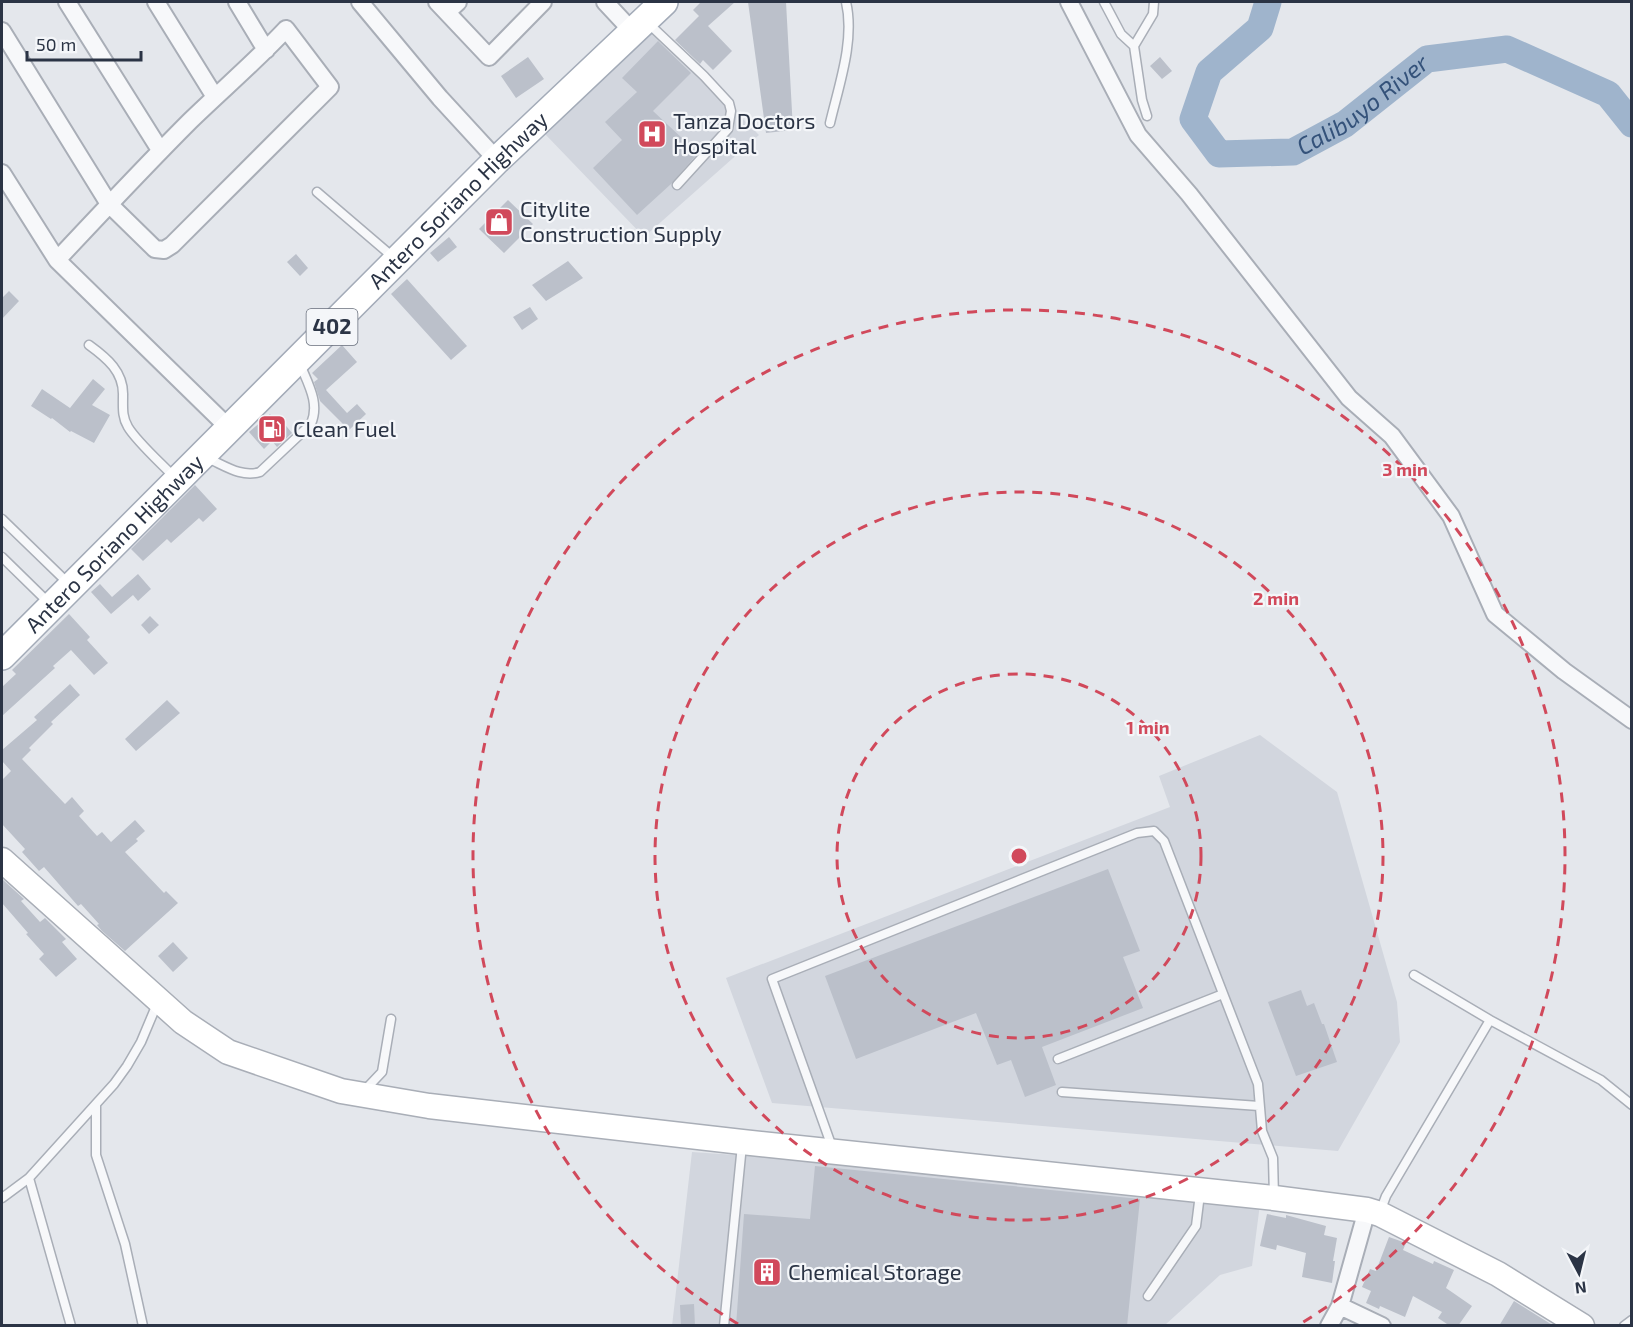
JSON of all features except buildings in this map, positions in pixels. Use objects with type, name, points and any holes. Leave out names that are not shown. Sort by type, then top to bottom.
[{"type":"main road","name":"Antero Soriano Highway","points":[[2,656],[497,160],[664,2]]},
{"type":"street","points":[[67,2],[160,150]]},
{"type":"street","points":[[156,2],[215,97]]},
{"type":"street","points":[[237,2],[266,50]]},
{"type":"street","points":[[360,2],[440,98],[497,160]]},
{"type":"street","points":[[447,5],[489,57],[543,2]]},
{"type":"street","points":[[605,2],[639,26]]},
{"type":"street","points":[[1069,2],[1138,135],[1189,194],[1348,398],[1392,436],[1450,516],[1495,614],[1564,671],[1632,720]]},
{"type":"street","points":[[2,31],[109,204],[155,249],[164,250],[172,245],[330,87],[286,29],[160,150],[109,204],[57,260]]},
{"type":"street","points":[[2,173],[57,260],[230,429]]},
{"type":"street","points":[[2,860],[183,1022],[228,1053],[341,1091],[429,1106],[742,1142],[1274,1198],[1373,1212],[1498,1274],[1582,1326]]},
{"type":"street","points":[[1329,1326],[1340,1306],[1373,1212]]},
{"type":"street","points":[[1340,1306],[1382,1326]]},
{"type":"lane","points":[[830,123],[845,56],[849,14],[846,2]]},
{"type":"lane","points":[[1104,2],[1121,34],[1134,46],[1142,100],[1147,116]]},
{"type":"lane","points":[[1134,46],[1153,14],[1154,2]]},
{"type":"lane","points":[[639,26],[704,76],[729,103],[731,111],[728,129],[677,185]]},
{"type":"lane","points":[[317,192],[398,261]]},
{"type":"lane","points":[[89,345],[110,361],[120,378],[123,413],[129,428],[178,481]]},
{"type":"lane","points":[[203,456],[250,475],[267,467],[311,424],[315,401],[298,360]]},
{"type":"lane","points":[[2,519],[71,586]]},
{"type":"lane","points":[[2,557],[52,606]]},
{"type":"lane","points":[[833,1151],[772,979],[1137,832],[1154,831],[1164,841],[1258,1084],[1262,1131],[1274,1158],[1274,1198]]},
{"type":"lane","points":[[1414,975],[1490,1020],[1601,1080],[1632,1105]]},
{"type":"lane","points":[[1058,1059],[1223,994]]},
{"type":"lane","points":[[2,1198],[29,1178],[96,1105],[127,1066],[141,1042],[159,1000]]},
{"type":"lane","points":[[360,1094],[382,1072],[391,1019]]},
{"type":"lane","points":[[1373,1212],[1386,1196],[1490,1020]]},
{"type":"lane","points":[[1062,1092],[1259,1106]]},
{"type":"lane","points":[[96,1105],[96,1155],[125,1244],[143,1326]]},
{"type":"lane","points":[[724,1326],[742,1142]]},
{"type":"lane","points":[[29,1178],[71,1326]]},
{"type":"lane","points":[[1148,1296],[1196,1226],[1200,1190]]},
{"type":"lane","points":[[1624,1326],[1632,1320]]},
{"type":"shaded area","name":"Tanza Doctors Hospital","points":[[654,31],[759,135],[644,237],[545,134]]},
{"type":"shaded area","points":[[1260,735],[1337,792],[1397,1002],[1400,1042],[1338,1151],[772,1103],[726,978],[1170,807],[1159,776]]},
{"type":"shaded area","points":[[692,1152],[808,1160],[1260,1204],[1252,1266],[1220,1275],[1165,1325],[672,1326]]},
{"type":"waterway","name":"Calibuyo River","points":[[1268,2],[1260,28],[1209,72],[1193,119],[1219,154],[1293,152],[1345,124],[1427,59],[1507,49],[1608,94],[1632,124]]},
{"type":"place","name":"Tanza Doctors Hospital","points":[[652,134]]},
{"type":"place","name":"Citylite Construction Supply","points":[[499,222]]},
{"type":"place","name":"Clean Fuel","points":[[272,429]]},
{"type":"place","name":"Chemical Storage","points":[[767,1272]]}]
